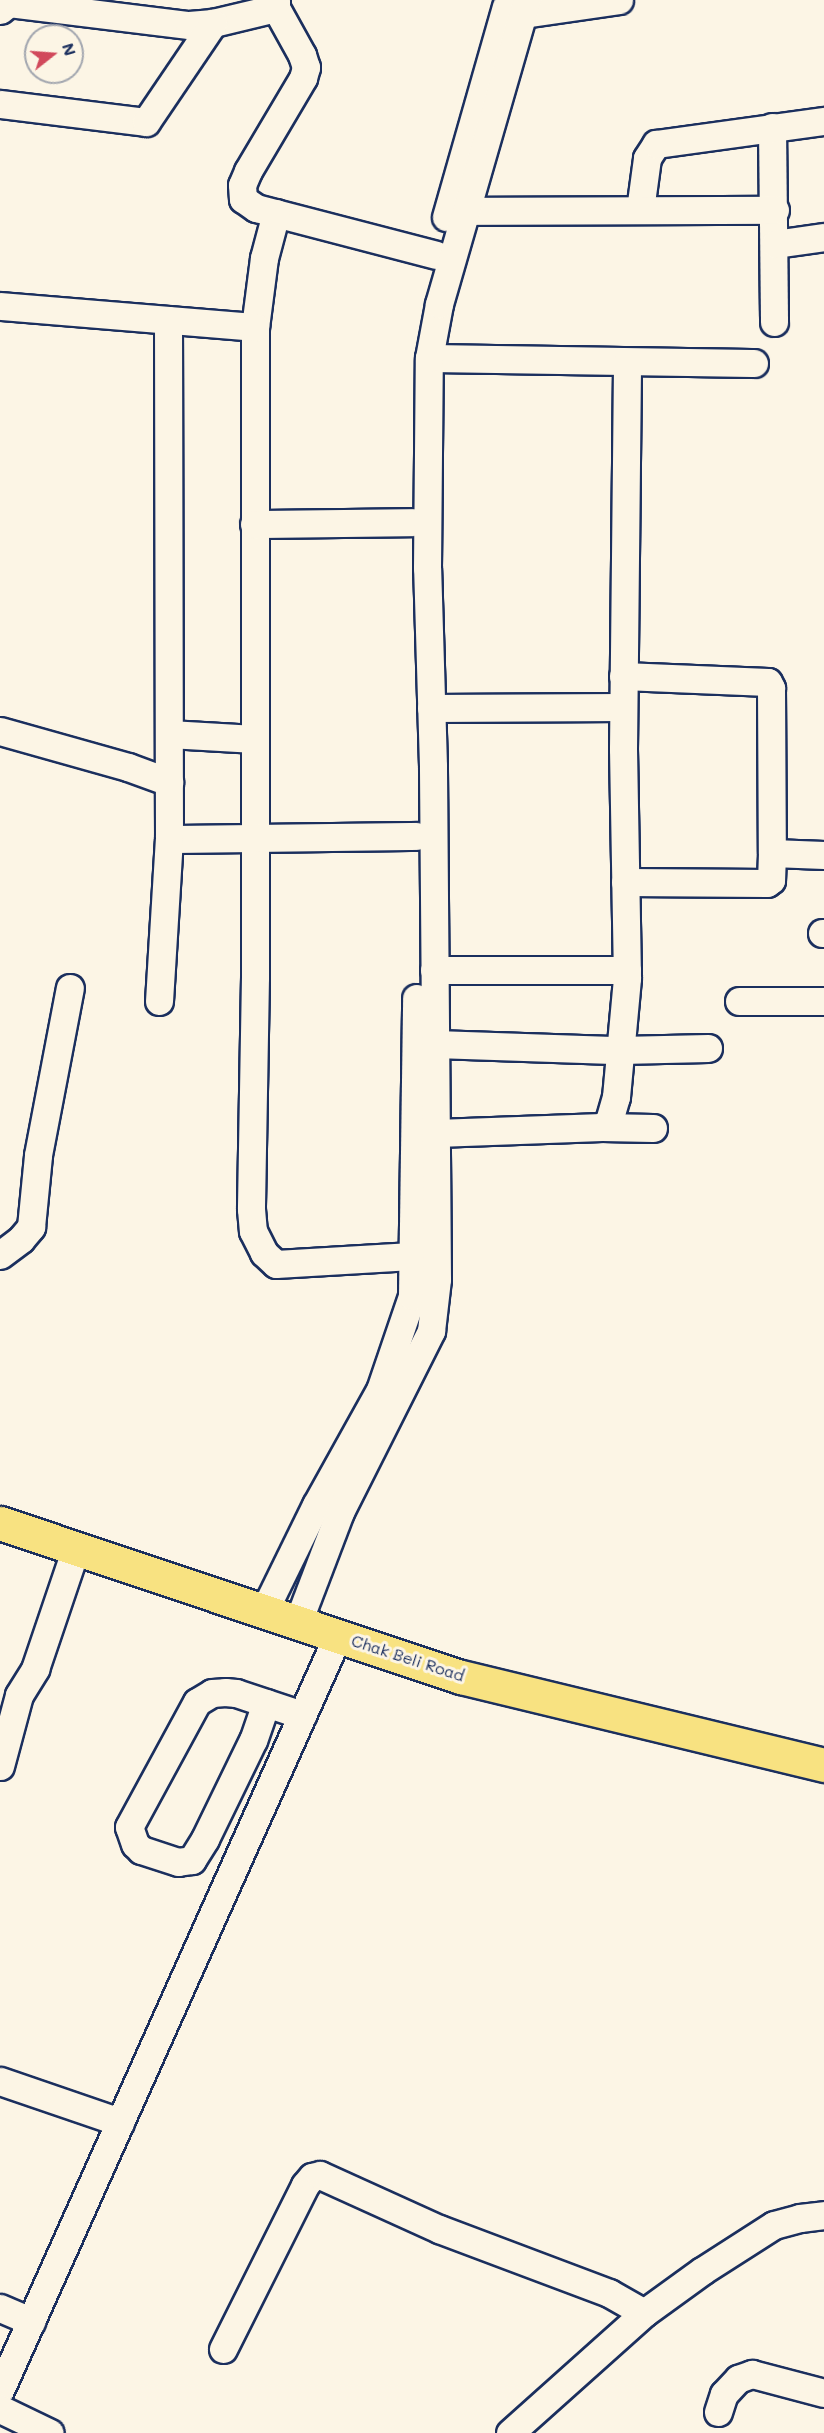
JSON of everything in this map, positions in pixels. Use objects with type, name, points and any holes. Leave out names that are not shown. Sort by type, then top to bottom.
[{"type":"main road","name":"Chak Beli Road","points":[[0,1522],[461,1677],[824,1765]]},
{"type":"street","points":[[264,1611],[316,1505],[388,1371],[412,1296],[416,836],[431,708],[427,568],[429,358],[457,211],[519,5],[619,0]]},
{"type":"street","points":[[0,10],[9,3],[189,25],[213,23],[276,4],[306,67],[303,78],[242,185],[243,199],[247,204],[276,213],[436,255]]},
{"type":"street","points":[[0,104],[146,122],[213,23]]},
{"type":"street","points":[[640,210],[647,158],[656,144],[824,121]]},
{"type":"street","points":[[772,127],[775,210],[774,322]]},
{"type":"street","points":[[457,211],[775,210]]},
{"type":"street","points":[[298,1622],[340,1512],[431,1331],[437,1280],[434,970],[412,522],[412,358],[436,255],[457,211]]},
{"type":"street","points":[[276,213],[264,258],[255,327],[255,839],[251,1209],[253,1232],[264,1253],[276,1264],[412,1256]]},
{"type":"street","points":[[774,244],[824,237]]},
{"type":"street","points":[[0,306],[255,327]]},
{"type":"street","points":[[159,1001],[169,839],[168,320]]},
{"type":"street","points":[[429,358],[753,363]]},
{"type":"street","points":[[602,1127],[609,1121],[616,1097],[627,970],[623,676],[627,362]]},
{"type":"street","points":[[254,524],[412,522]]},
{"type":"street","points":[[623,676],[768,682],[771,688],[771,880],[767,883],[625,882]]},
{"type":"street","points":[[431,708],[623,706]]},
{"type":"street","points":[[0,731],[128,767],[169,782]]},
{"type":"street","points":[[169,734],[255,739]]},
{"type":"street","points":[[169,839],[416,836]]},
{"type":"street","points":[[772,853],[824,855]]},
{"type":"street","points":[[434,970],[627,970]]},
{"type":"street","points":[[0,1255],[21,1239],[31,1227],[38,1155],[70,988]]},
{"type":"street","points":[[739,1001],[824,1001]]},
{"type":"street","points":[[435,1044],[621,1050],[708,1048]]},
{"type":"street","points":[[436,1133],[602,1127],[653,1128]]},
{"type":"street","points":[[0,1766],[19,1695],[35,1669],[76,1548]]},
{"type":"street","points":[[0,2390],[338,1635]]},
{"type":"street","points":[[266,1703],[253,1740],[205,1839],[192,1860],[178,1862],[141,1850],[135,1844],[129,1827],[197,1702],[212,1693],[225,1692],[266,1703],[302,1715]]},
{"type":"street","points":[[0,2081],[120,2122]]},
{"type":"street","points":[[223,2349],[305,2185],[312,2177],[320,2175],[439,2229],[609,2293],[644,2313]]},
{"type":"street","points":[[510,2433],[644,2313],[732,2250],[774,2225],[816,2216],[824,2194]]},
{"type":"street","points":[[0,2308],[31,2321]]},
{"type":"street","points":[[718,2412],[724,2394],[738,2379],[752,2374],[824,2393]]},
{"type":"street","points":[[0,2409],[50,2433]]}]
